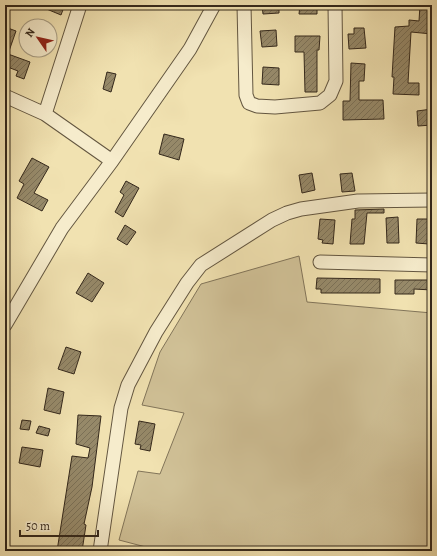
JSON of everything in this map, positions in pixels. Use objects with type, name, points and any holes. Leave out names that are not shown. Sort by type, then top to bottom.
[{"type":"street","points":[[45,114],[80,5]]},
{"type":"street","points":[[5,325],[62,228],[112,161],[190,49],[214,5]]},
{"type":"street","points":[[244,5],[246,95],[249,103],[257,106],[275,107],[320,103],[330,95],[336,81],[335,5]]},
{"type":"street","points":[[5,96],[45,114],[112,161]]},
{"type":"street","points":[[100,551],[121,408],[128,385],[156,332],[186,283],[201,266],[272,220],[286,213],[301,209],[358,201],[432,200]]},
{"type":"street","points":[[320,262],[432,265]]},
{"type":"shaded area","points":[[299,256],[307,302],[432,313],[432,551],[161,551],[119,540],[138,471],[160,474],[184,413],[142,405],[160,352],[201,284]]},
{"type":"building","points":[[37,5],[60,5],[64,7],[61,15]]},
{"type":"building","points":[[262,5],[279,5],[279,13],[263,14]]},
{"type":"building","points":[[300,5],[317,5],[317,14],[299,14]]},
{"type":"building","points":[[420,5],[432,5],[432,34],[411,32],[408,83],[419,83],[419,95],[393,94],[394,77],[392,77],[395,27],[409,26],[409,20],[419,21]]},
{"type":"building","points":[[5,27],[16,31],[8,54],[30,62],[24,79],[16,76],[18,71],[5,66]]},
{"type":"building","points":[[354,28],[364,28],[366,48],[349,49],[348,34],[354,34]]},
{"type":"building","points":[[276,30],[277,46],[262,47],[260,31]]},
{"type":"building","points":[[295,36],[320,36],[319,50],[317,50],[317,92],[305,92],[304,52],[295,52]]},
{"type":"building","points":[[351,63],[365,64],[364,81],[359,81],[359,100],[383,100],[384,119],[343,120],[343,101],[350,101]]},
{"type":"building","points":[[263,67],[279,68],[279,85],[262,84]]},
{"type":"building","points":[[107,72],[116,74],[111,92],[103,89]]},
{"type":"building","points":[[432,109],[432,125],[418,126],[417,111]]},
{"type":"building","points":[[164,134],[184,139],[179,160],[159,154]]},
{"type":"building","points":[[32,158],[49,167],[34,193],[48,200],[42,211],[17,198],[24,184],[19,181]]},
{"type":"building","points":[[312,173],[315,190],[302,193],[299,175]]},
{"type":"building","points":[[352,173],[355,191],[342,192],[340,174]]},
{"type":"building","points":[[126,181],[139,188],[123,217],[115,212],[124,195],[120,192]]},
{"type":"building","points":[[384,209],[384,213],[367,213],[364,244],[350,244],[352,219],[355,219],[355,210]]},
{"type":"building","points":[[398,217],[399,243],[387,243],[386,218]]},
{"type":"building","points":[[320,219],[335,220],[333,244],[322,243],[323,240],[318,239]]},
{"type":"building","points":[[417,219],[430,219],[429,244],[416,243]]},
{"type":"building","points":[[125,225],[136,232],[127,245],[117,239]]},
{"type":"building","points":[[88,273],[104,283],[92,302],[76,293]]},
{"type":"building","points":[[317,278],[380,279],[380,293],[321,293],[321,289],[316,289]]},
{"type":"building","points":[[395,280],[432,280],[432,290],[414,289],[414,294],[395,294]]},
{"type":"building","points":[[66,347],[81,352],[74,374],[58,369]]},
{"type":"building","points":[[48,388],[64,392],[60,414],[44,410]]},
{"type":"building","points":[[78,415],[101,416],[92,487],[84,524],[86,525],[82,551],[57,551],[72,456],[88,458],[90,448],[76,444]]},
{"type":"building","points":[[22,420],[31,421],[29,430],[20,429]]},
{"type":"building","points":[[139,421],[155,424],[150,451],[140,449],[141,445],[135,444]]},
{"type":"building","points":[[39,426],[50,429],[48,436],[36,433]]},
{"type":"building","points":[[22,447],[43,450],[40,467],[19,463]]}]
